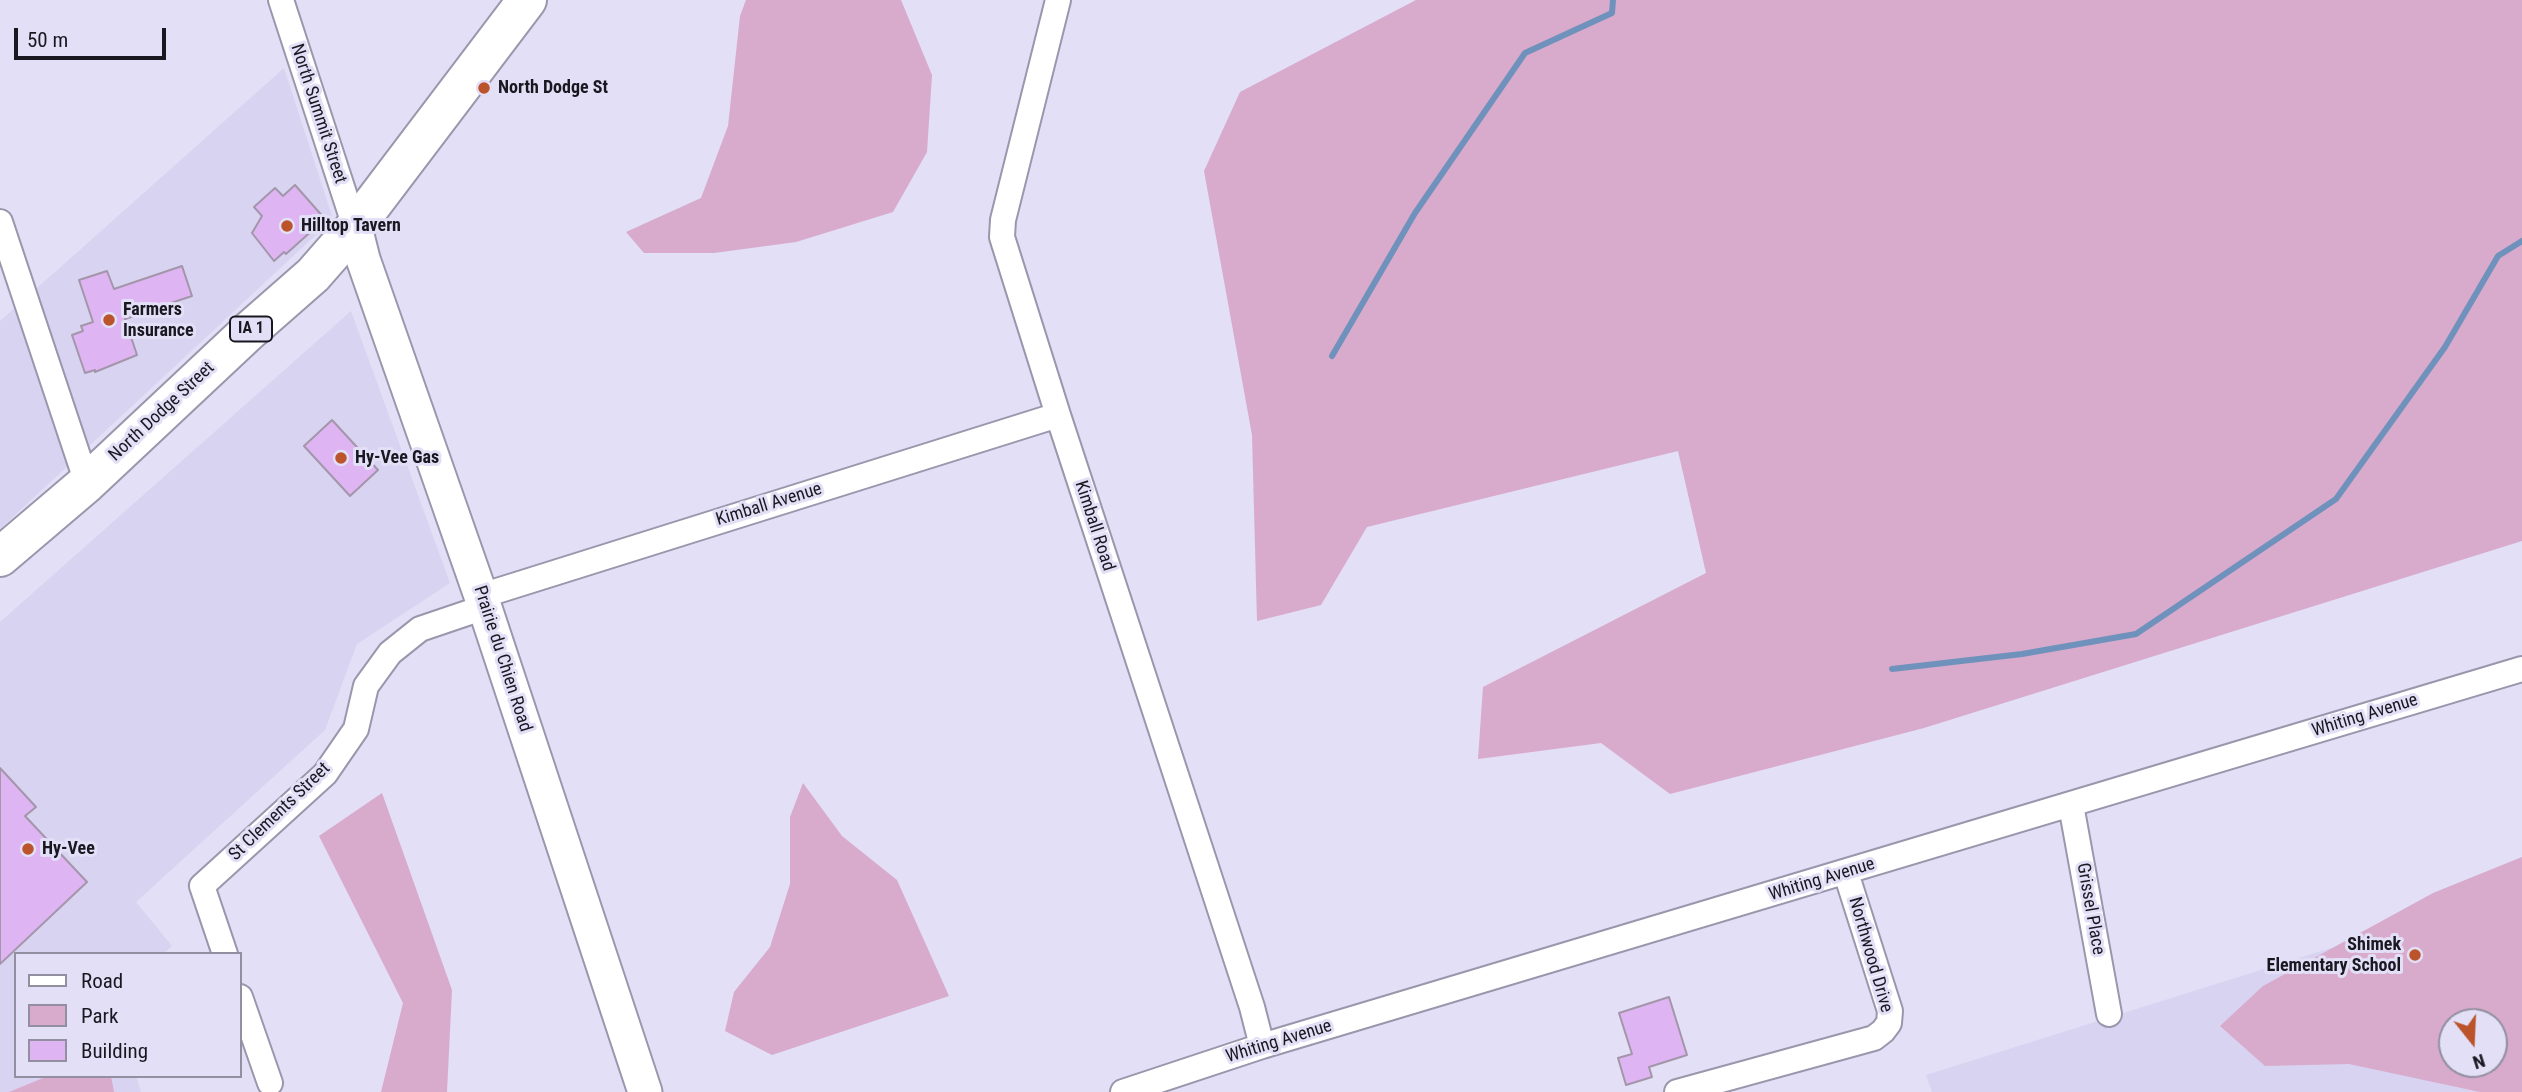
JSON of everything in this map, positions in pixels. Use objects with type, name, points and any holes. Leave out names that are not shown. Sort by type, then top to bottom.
[{"type":"main road","name":"North Dodge Street","points":[[0,556],[87,483],[313,275],[355,227],[527,0]]},
{"type":"street","name":"North Summit Street","points":[[281,0],[355,227]]},
{"type":"street","name":"Kimball Road","points":[[1058,0],[1001,228],[1058,415],[1252,1007],[1262,1046]]},
{"type":"street","points":[[0,222],[87,483]]},
{"type":"street","name":"Prairie du Chien Road","points":[[355,227],[363,259],[483,601],[645,1092]]},
{"type":"street","name":"Kimball Avenue","points":[[483,601],[1058,415]]},
{"type":"street","name":"St Clements Street","points":[[224,952],[201,886],[325,774],[356,729],[366,686],[390,653],[420,629],[483,601]]},
{"type":"street","name":"Whiting Avenue","points":[[1123,1092],[1262,1046],[2522,669]]},
{"type":"street","name":"Grissel Place","points":[[2071,805],[2109,1014]]},
{"type":"street","name":"Northwood Drive","points":[[1677,1092],[1874,1038],[1884,1031],[1889,1023],[1890,1011],[1846,873]]},
{"type":"street","points":[[242,1003],[270,1083]]},
{"type":"shaded area","points":[[284,68],[333,219],[0,529],[0,321]]},
{"type":"shaded area","points":[[351,311],[450,583],[357,644],[325,730],[136,902],[172,946],[165,952],[14,952],[14,1078],[137,1078],[141,1092],[0,1092],[0,622]]},
{"type":"shaded area","name":"Shimek Elementary School","points":[[2522,888],[2522,1092],[1932,1092],[1926,1075]]},
{"type":"green space","points":[[746,0],[901,0],[932,75],[927,152],[893,212],[796,242],[714,253],[644,253],[626,232],[701,198],[728,126],[740,16]]},
{"type":"green space","points":[[1416,0],[2522,0],[2522,541],[1924,728],[1670,794],[1601,743],[1478,759],[1483,687],[1706,573],[1678,451],[1367,527],[1321,605],[1257,621],[1252,435],[1204,171],[1240,92]]},
{"type":"green space","points":[[803,783],[842,836],[897,880],[949,996],[772,1055],[725,1031],[734,992],[770,947],[790,884],[790,817]]},
{"type":"green space","points":[[382,793],[452,990],[447,1092],[381,1092],[403,1003],[319,836]]},
{"type":"green space","points":[[2522,857],[2522,1092],[2480,1092],[2349,1064],[2265,1066],[2220,1026],[2263,986],[2433,893]]},
{"type":"green space","points":[[43,1078],[111,1078],[114,1092],[9,1092]]},
{"type":"building","name":"Hilltop Tavern","points":[[295,185],[325,219],[286,254],[284,252],[274,261],[252,233],[262,216],[254,207],[275,188],[283,196]]},
{"type":"building","name":"Farmers Insurance","points":[[182,266],[192,296],[171,303],[172,307],[156,312],[155,309],[125,319],[137,355],[95,372],[85,373],[72,335],[83,331],[81,326],[93,322],[79,280],[107,271],[114,289]]},
{"type":"building","name":"Hy-Vee Gas","points":[[332,420],[378,470],[350,496],[304,446]]},
{"type":"building","name":"Hy-Vee","points":[[0,768],[36,807],[25,816],[87,882],[0,964]]},
{"type":"building","points":[[1669,997],[1687,1055],[1649,1067],[1652,1077],[1626,1085],[1618,1058],[1632,1054],[1619,1013]]},
{"type":"waterway","points":[[1332,356],[1415,213],[1525,53],[1612,13],[1613,0]]},
{"type":"waterway","points":[[1892,669],[2022,654],[2136,634],[2336,499],[2445,347],[2498,256],[2522,241]]},
{"type":"place","name":"North Dodge St","points":[[484,88]]},
{"type":"place","name":"Hilltop Tavern","points":[[287,226]]},
{"type":"place","name":"Farmers Insurance","points":[[109,320]]},
{"type":"place","name":"Hy-Vee Gas","points":[[341,458]]},
{"type":"place","name":"Hy-Vee","points":[[28,849]]},
{"type":"place","name":"Shimek Elementary School","points":[[2415,955]]}]
